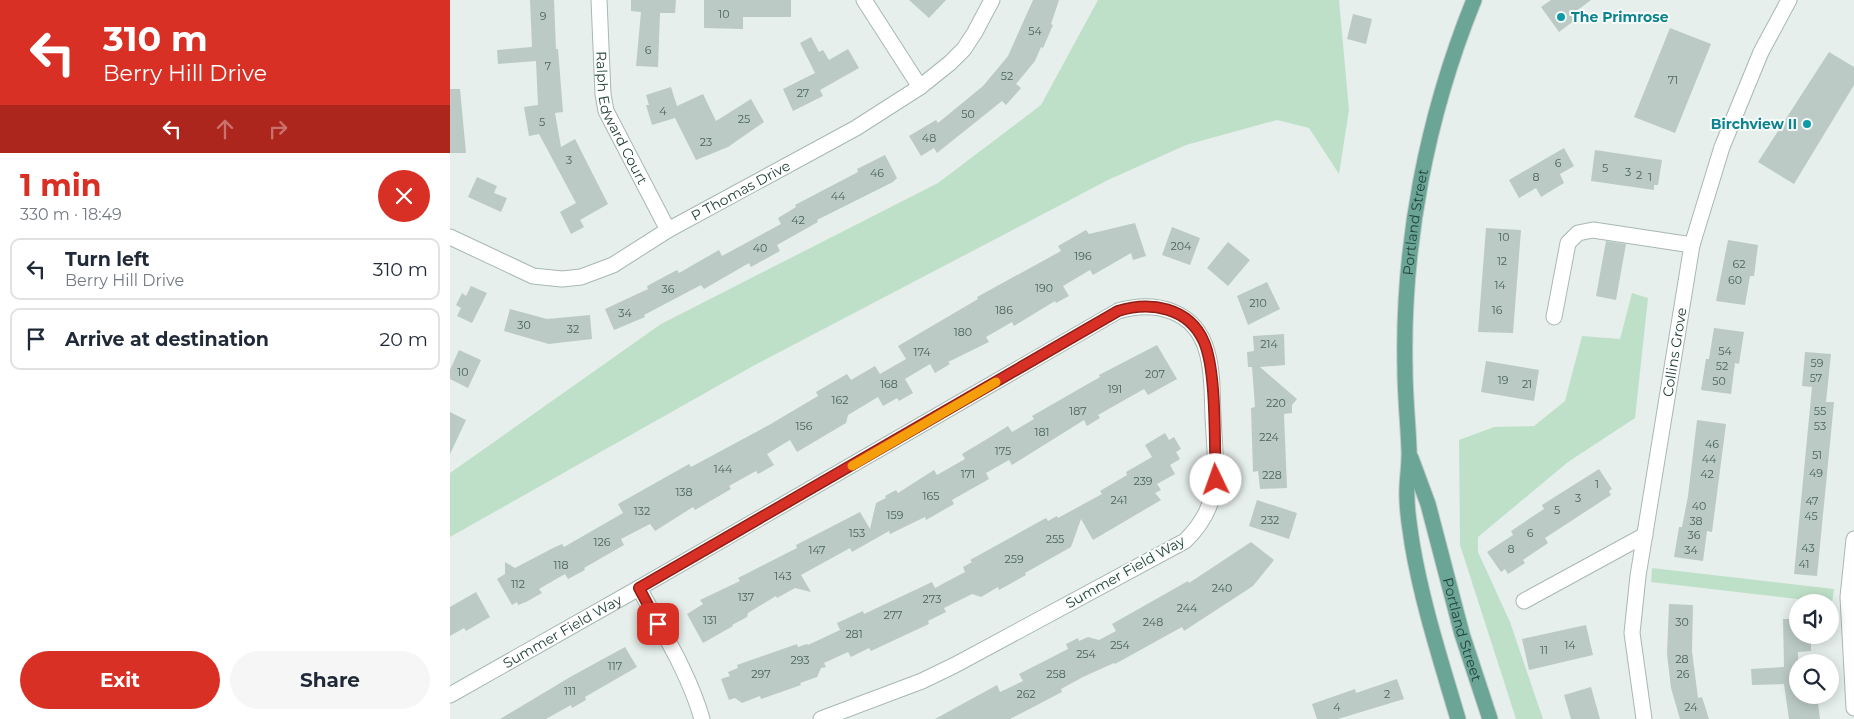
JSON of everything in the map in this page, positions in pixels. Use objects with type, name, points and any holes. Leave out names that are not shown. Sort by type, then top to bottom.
[{"type":"main road","name":"Portland Street","points":[[1458,719],[1430,622],[1412,544],[1407,498],[1409,452],[1405,369],[1408,271],[1415,212],[1434,120],[1450,63],[1474,0]]},
{"type":"main road","name":"Portland Street","points":[[1409,452],[1428,504],[1462,634],[1490,719]]},
{"type":"street","name":"Ralph Edward Court","points":[[599,0],[602,94],[606,111],[668,230]]},
{"type":"street","points":[[864,0],[920,87]]},
{"type":"street","name":"P Thomas Drive","points":[[450,237],[533,276],[562,279],[581,277],[613,265],[668,230],[856,128],[920,87],[964,49],[992,0]]},
{"type":"street","name":"Collins Grove","points":[[1644,719],[1632,633],[1645,535],[1692,245],[1722,147],[1761,52],[1789,0]]},
{"type":"street","points":[[1554,317],[1568,243],[1578,233],[1593,230],[1692,245]]},
{"type":"street","name":"Summer Field Way","points":[[450,694],[639,588],[1118,311],[1148,305],[1161,307],[1186,319],[1203,340],[1208,352],[1211,380],[1216,480],[1208,512],[1200,526],[1185,541],[955,665],[922,681],[821,719]]},
{"type":"street","points":[[1524,601],[1645,535]]},
{"type":"street","points":[[1854,539],[1848,597],[1854,708]]},
{"type":"street","points":[[639,588],[677,659],[698,703],[702,719]]},
{"type":"green space","points":[[1098,0],[1339,0],[1349,110],[1339,174],[1309,128],[1277,120],[1186,145],[1108,180],[753,366],[450,537],[450,473],[661,324],[938,183],[1041,105]]},
{"type":"green space","points":[[1632,293],[1648,298],[1635,418],[1568,462],[1478,537],[1478,552],[1510,622],[1543,719],[1516,719],[1460,545],[1459,440],[1494,427],[1534,426],[1565,401],[1582,336],[1620,339]]},
{"type":"green space","points":[[1652,568],[1834,589],[1833,594],[1789,594],[1789,598],[1651,582]]},
{"type":"building","points":[[530,0],[554,0],[556,49],[558,49],[563,112],[555,113],[561,147],[575,139],[608,204],[580,220],[584,227],[571,234],[560,212],[576,203],[539,134],[529,136],[524,107],[538,105],[536,61],[498,64],[497,50],[532,47]]},
{"type":"building","points":[[631,0],[676,0],[675,13],[660,13],[658,67],[636,66],[641,12],[631,11]]},
{"type":"building","points":[[704,0],[791,0],[791,17],[743,17],[743,29],[704,28]]},
{"type":"building","points":[[909,0],[946,0],[929,18]]},
{"type":"building","points":[[1033,0],[1059,0],[1051,24],[1053,25],[1043,48],[1041,47],[1035,61],[1016,84],[1021,88],[1006,105],[1002,101],[937,153],[934,148],[921,156],[909,136],[936,120],[938,123],[983,86],[1008,56]]},
{"type":"building","name":"The Primrose","points":[[1551,0],[1591,0],[1571,15],[1575,20],[1559,32],[1541,7]]},
{"type":"building","points":[[1353,14],[1372,19],[1366,44],[1347,39]]},
{"type":"building","points":[[1670,28],[1711,44],[1675,133],[1634,117]]},
{"type":"building","points":[[811,37],[819,52],[823,50],[829,60],[848,49],[859,68],[820,90],[823,96],[793,111],[783,89],[815,73],[800,43]]},
{"type":"building","name":"Birchview II","points":[[1829,52],[1854,67],[1854,85],[1794,184],[1758,162]]},
{"type":"building","points":[[671,87],[677,106],[703,94],[716,121],[751,99],[764,122],[728,147],[696,160],[675,118],[652,125],[646,105],[649,105],[646,95]]},
{"type":"building","points":[[450,89],[460,89],[466,153],[450,153]]},
{"type":"building","points":[[1564,148],[1574,166],[1560,174],[1564,183],[1541,197],[1536,188],[1519,198],[1509,180]]},
{"type":"building","points":[[1595,150],[1662,160],[1658,185],[1654,185],[1654,190],[1591,181]]},
{"type":"building","points":[[885,155],[897,178],[893,182],[817,220],[818,222],[777,245],[780,251],[751,267],[749,263],[704,289],[701,285],[644,315],[645,317],[614,330],[605,309],[648,289],[647,286],[677,270],[679,273],[719,250],[722,256],[781,224],[778,218],[796,207],[795,205],[858,172],[857,169]]},
{"type":"building","points":[[477,177],[497,186],[494,193],[507,198],[501,212],[468,197]]},
{"type":"building","points":[[1135,223],[1146,256],[1133,260],[1131,253],[1093,275],[1090,270],[1063,286],[1069,296],[1056,303],[1055,301],[1014,326],[1012,322],[986,337],[989,342],[948,362],[950,364],[935,373],[930,364],[905,379],[913,393],[899,401],[897,398],[883,406],[878,397],[848,415],[846,423],[797,452],[790,440],[767,454],[774,465],[758,474],[756,471],[729,486],[731,489],[695,510],[693,507],[655,531],[650,524],[621,539],[624,545],[584,568],[585,570],[568,579],[565,574],[539,589],[542,593],[526,602],[518,605],[517,602],[512,605],[497,579],[505,574],[505,562],[515,568],[562,544],[564,547],[623,513],[618,504],[689,464],[691,467],[769,425],[818,396],[816,392],[847,374],[851,380],[875,366],[880,374],[906,359],[898,346],[978,299],[977,297],[1061,251],[1058,246],[1086,230],[1089,234]]},
{"type":"building","points":[[1172,227],[1200,238],[1190,265],[1162,255]]},
{"type":"building","points":[[1486,228],[1521,230],[1513,333],[1478,332]]},
{"type":"building","points":[[1728,240],[1758,245],[1754,276],[1750,276],[1745,305],[1716,301]]},
{"type":"building","points":[[1606,241],[1626,244],[1616,300],[1596,296]]},
{"type":"building","points":[[1228,242],[1250,260],[1228,286],[1207,268]]},
{"type":"building","points":[[1267,282],[1280,309],[1248,325],[1237,296]]},
{"type":"building","points":[[471,286],[487,293],[472,323],[457,316],[461,308],[456,305],[462,293],[466,296]]},
{"type":"building","points":[[510,309],[547,319],[590,315],[592,339],[549,344],[504,331]]},
{"type":"building","points":[[1714,328],[1744,332],[1739,364],[1735,363],[1731,394],[1701,390]]},
{"type":"building","points":[[1284,334],[1285,365],[1260,367],[1297,399],[1292,405],[1292,413],[1284,414],[1287,488],[1260,489],[1258,471],[1253,472],[1251,408],[1255,407],[1252,367],[1248,367],[1247,352],[1254,351],[1253,336]]},
{"type":"building","points":[[1157,345],[1177,379],[1148,395],[1144,389],[1098,415],[1100,418],[1087,426],[1084,420],[1012,465],[1009,460],[986,473],[989,479],[952,500],[954,504],[926,520],[925,517],[890,534],[889,531],[852,552],[850,548],[801,575],[811,592],[795,588],[777,598],[776,596],[748,613],[747,617],[703,643],[687,614],[703,604],[700,600],[740,581],[738,578],[797,548],[796,545],[860,512],[870,529],[876,503],[886,498],[885,496],[896,490],[898,493],[934,470],[937,475],[965,459],[962,454],[1008,426],[1012,432],[1034,419],[1032,416],[1100,377],[1099,375]]},
{"type":"building","points":[[459,350],[481,360],[468,388],[450,379],[450,370]]},
{"type":"building","points":[[1805,352],[1831,354],[1826,402],[1834,402],[1817,576],[1794,574],[1812,387],[1802,386]]},
{"type":"building","points":[[1486,361],[1539,370],[1534,401],[1481,392]]},
{"type":"building","points":[[450,412],[466,420],[450,454]]},
{"type":"building","points":[[1697,420],[1726,424],[1712,532],[1707,531],[1703,561],[1674,557],[1679,527],[1682,527],[1688,496]]},
{"type":"building","points":[[1165,433],[1169,440],[1174,437],[1181,449],[1176,452],[1180,459],[1170,465],[1175,474],[1157,484],[1161,490],[1155,493],[1161,500],[1093,540],[1081,519],[1071,547],[1025,573],[1026,575],[999,590],[998,587],[981,597],[972,594],[944,608],[946,612],[928,621],[929,624],[871,651],[869,648],[851,657],[848,652],[824,663],[826,667],[821,668],[817,677],[800,683],[801,685],[761,699],[760,696],[742,703],[735,698],[729,700],[721,679],[730,676],[728,672],[738,668],[737,665],[797,644],[798,647],[808,645],[840,630],[837,623],[863,611],[864,614],[932,582],[935,588],[965,572],[963,567],[972,562],[970,560],[1046,518],[1048,521],[1057,516],[1058,518],[1102,494],[1100,491],[1127,475],[1126,472],[1152,457],[1145,445]]},
{"type":"building","points":[[1599,469],[1612,489],[1609,491],[1611,495],[1545,538],[1548,543],[1523,560],[1525,563],[1508,574],[1505,569],[1501,572],[1487,552],[1513,535],[1511,531],[1544,509],[1542,505]]},
{"type":"building","points":[[1257,500],[1297,513],[1289,539],[1249,526]]},
{"type":"building","points":[[1251,542],[1274,560],[1253,586],[1184,631],[1182,627],[1115,664],[1083,677],[1061,689],[1062,692],[1010,719],[935,719],[997,685],[1000,692],[1023,681],[1019,674],[1068,649],[1066,644],[1078,638],[1079,641],[1088,637],[1099,640],[1116,631],[1112,624],[1188,581],[1189,583]]},
{"type":"building","points":[[476,592],[490,617],[466,631],[464,628],[450,636],[450,607]]},
{"type":"building","points":[[1669,604],[1693,605],[1692,651],[1698,698],[1702,697],[1709,719],[1680,719],[1671,688],[1667,654]]},
{"type":"building","points":[[1783,619],[1789,619],[1789,644],[1811,644],[1811,651],[1789,654],[1789,704],[1818,704],[1820,719],[1789,719],[1784,684],[1752,685],[1751,669],[1784,667]]},
{"type":"building","points":[[1586,625],[1593,655],[1529,670],[1522,639]]},
{"type":"building","points":[[625,647],[637,667],[585,697],[586,700],[572,708],[571,705],[546,719],[500,719],[572,676]]},
{"type":"building","points":[[1397,679],[1404,699],[1338,719],[1317,719],[1312,704],[1355,689],[1356,693]]},
{"type":"building","points":[[1591,687],[1600,719],[1571,719],[1564,695]]},
{"type":"slow traffic","points":[[852,466],[996,382]]},
{"type":"place","name":"The Primrose","points":[[1561,17]]},
{"type":"place","name":"Birchview II","points":[[1807,124]]},
{"type":"route","points":[[658,624],[639,588],[1118,311],[1134,306],[1148,305],[1174,312],[1186,319],[1203,340],[1208,352],[1211,380],[1216,480]]}]
